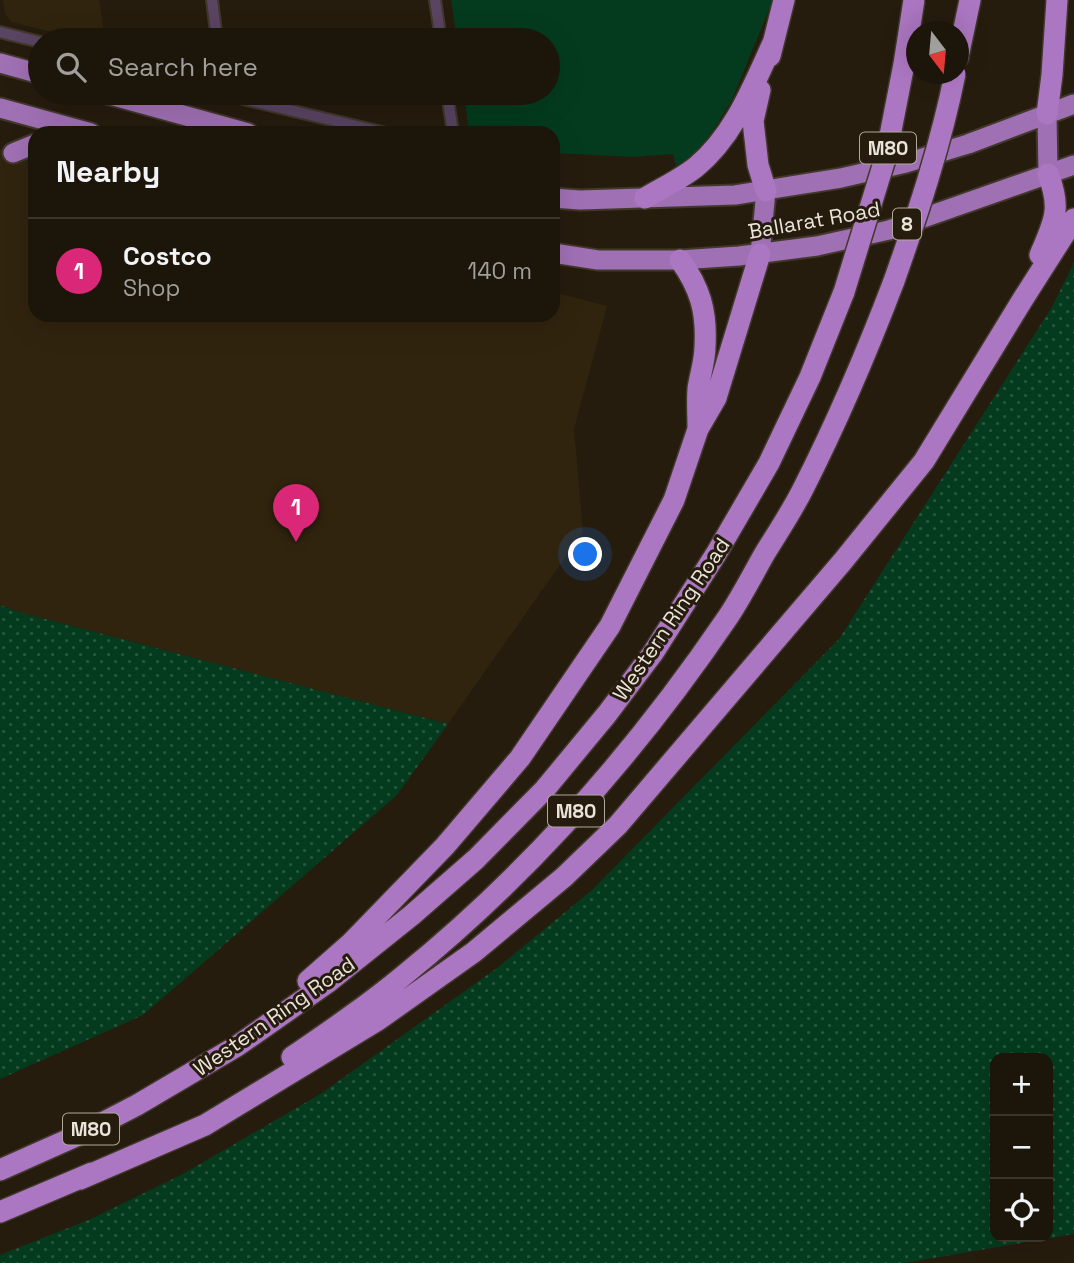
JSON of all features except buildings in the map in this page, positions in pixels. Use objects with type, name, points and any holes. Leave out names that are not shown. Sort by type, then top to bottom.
[{"type":"highway","points":[[180,1082],[261,1023],[350,944],[445,846],[520,758],[610,626],[674,500],[698,429],[716,398],[760,254],[766,191],[758,165],[753,121],[784,0]]},
{"type":"highway","name":"Western Ring Road","points":[[0,1170],[83,1133],[180,1082],[327,983],[412,915],[476,859],[545,789],[607,714],[653,653],[716,554],[769,463],[810,377],[844,292],[886,156],[914,0]]},
{"type":"highway","points":[[966,21],[970,0]]},
{"type":"highway","points":[[1023,299],[1056,211],[1055,192],[1048,174],[1047,114],[1057,0]]},
{"type":"highway","points":[[645,198],[685,175],[714,150],[748,98],[773,43]]},
{"type":"highway","points":[[0,63],[28,71]]},
{"type":"highway","name":"Western Ring Road","points":[[0,1212],[80,1179],[173,1131],[247,1087],[401,978],[522,868],[583,804],[654,720],[729,615],[807,480],[836,422],[871,342],[924,195],[953,84]]},
{"type":"highway","name":"Ballarat Road","points":[[560,199],[735,194],[841,178],[906,163],[968,144],[1074,104]]},
{"type":"highway","points":[[146,105],[223,126]]},
{"type":"highway","points":[[0,108],[66,126]]},
{"type":"highway","points":[[13,153],[28,147]]},
{"type":"highway","name":"Ballarat Road","points":[[560,254],[598,260],[680,260],[760,254],[817,246],[889,230],[1074,165]]},
{"type":"highway","points":[[80,1179],[205,1125],[378,1020],[474,952],[564,877],[618,825],[924,461],[1074,219]]},
{"type":"highway","points":[[680,260],[697,286],[704,312],[705,348],[698,392],[698,429]]},
{"type":"street","points":[[212,0],[216,28]]},
{"type":"street","points":[[435,0],[439,28]]},
{"type":"street","points":[[0,32],[28,39]]},
{"type":"street","points":[[268,105],[357,126]]},
{"type":"street","points":[[449,105],[452,126]]},
{"type":"shaded area","points":[[3,0],[99,0],[103,28],[36,28],[12,22],[5,14]]},
{"type":"shaded area","points":[[0,149],[28,156],[28,322],[560,322],[560,294],[607,306],[574,429],[583,532],[448,724],[0,605]]},
{"type":"green space","points":[[451,0],[773,0],[732,100],[702,149],[676,166],[673,154],[633,157],[560,153],[560,126],[468,126],[466,105],[560,105],[560,28],[455,28]]},
{"type":"green space","points":[[1074,263],[1074,1234],[1053,1238],[1053,1053],[990,1053],[990,1242],[1027,1242],[905,1263],[0,1263],[0,1255],[91,1219],[183,1174],[322,1093],[497,968],[592,890],[839,639],[1052,307]]},
{"type":"green space","points":[[0,605],[448,724],[397,795],[143,1015],[0,1079]]},
{"type":"place","name":"Costco","points":[[296,542]]}]
